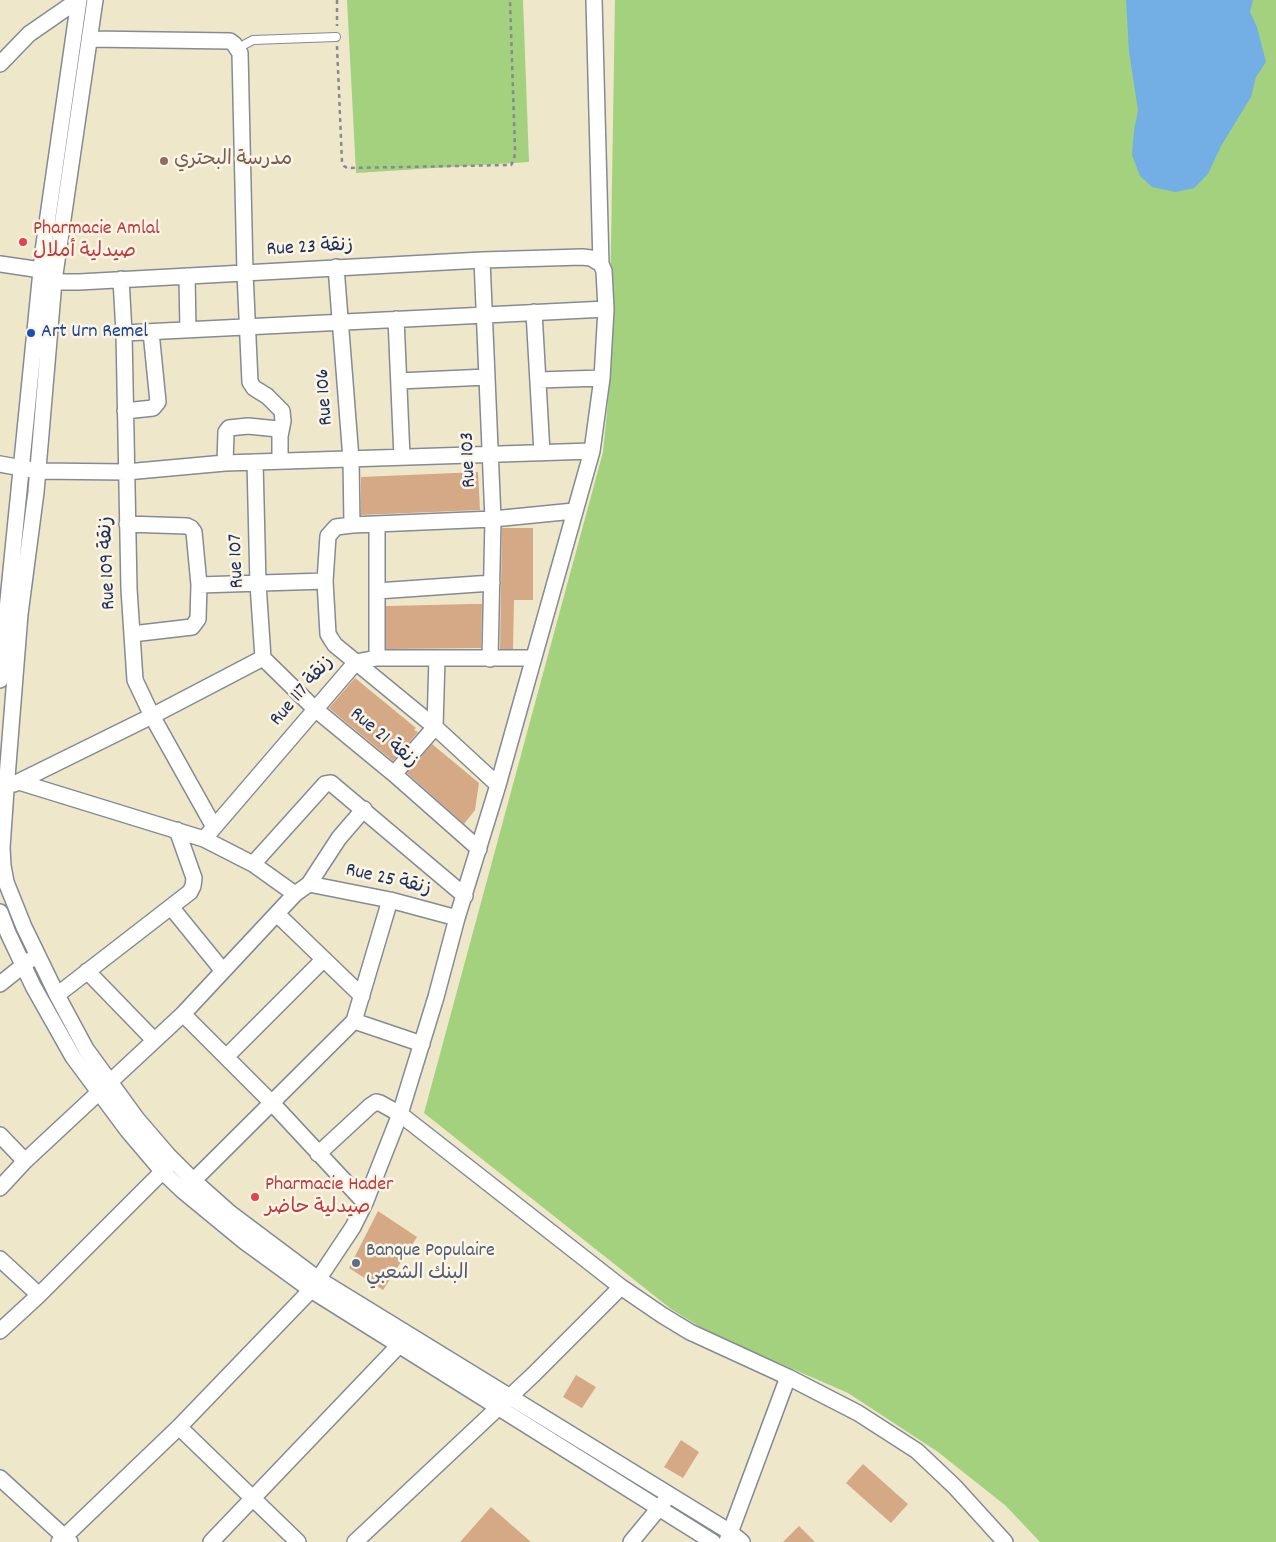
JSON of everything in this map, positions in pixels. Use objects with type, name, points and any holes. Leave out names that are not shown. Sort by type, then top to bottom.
[{"type":"street","points":[[3,54],[78,0]]},
{"type":"street","points":[[0,680],[21,468],[78,0]]},
{"type":"street","points":[[95,0],[90,39],[45,277],[38,471],[20,614],[2,848],[6,882],[13,900],[57,995],[86,1049],[137,1119],[174,1160],[188,1185],[245,1242],[315,1284],[409,1334],[669,1495],[728,1537],[742,1542]]},
{"type":"street","points":[[0,1478],[64,1541],[180,1428],[315,1284],[353,1227],[400,1114],[498,785],[592,451],[602,378],[606,309],[604,271],[601,264],[594,0]]},
{"type":"street","points":[[90,39],[230,41],[238,48],[240,53],[245,272],[250,382],[254,388],[282,411],[280,461]]},
{"type":"street","name":"Rue 23 زنقة","points":[[0,264],[45,277],[79,282],[121,278],[482,260],[582,257],[591,258],[601,264]]},
{"type":"street","name":"Rue 103","points":[[482,260],[492,519],[490,658]]},
{"type":"street","name":"Rue 106","points":[[336,267],[351,459],[352,525]]},
{"type":"street","points":[[186,276],[188,330]]},
{"type":"street","name":"Rue 109 زنقة","points":[[121,278],[124,333],[127,524],[135,680],[209,833]]},
{"type":"street","points":[[124,333],[606,309]]},
{"type":"street","points":[[534,312],[542,453]]},
{"type":"street","points":[[396,319],[402,457]]},
{"type":"street","points":[[125,411],[153,408],[156,407],[158,402],[151,332]]},
{"type":"street","points":[[399,381],[487,378]]},
{"type":"street","points":[[538,380],[602,378]]},
{"type":"street","points":[[225,463],[226,432],[228,428],[248,426],[272,428],[278,429],[280,436]]},
{"type":"street","points":[[0,464],[38,471],[126,472],[225,463],[592,451]]},
{"type":"street","name":"Rue 107","points":[[255,462],[258,584],[263,658]]},
{"type":"street","points":[[498,785],[435,727],[335,645],[328,634],[325,582],[328,536],[336,527],[352,525],[492,519],[574,512]]},
{"type":"street","points":[[127,524],[187,526],[191,528],[194,532],[199,585],[198,619],[192,628],[132,634]]},
{"type":"street","points":[[377,524],[378,658]]},
{"type":"street","points":[[199,585],[325,582]]},
{"type":"street","points":[[377,591],[492,583]]},
{"type":"street","points":[[8,788],[263,658]]},
{"type":"street","name":"Rue 21 زنقة","points":[[263,658],[315,709],[394,774],[479,849]]},
{"type":"street","name":"Rue 117 زنقة","points":[[209,833],[356,662],[378,658],[533,658]]},
{"type":"street","points":[[394,774],[435,727],[437,658]]},
{"type":"street","points":[[253,864],[328,783],[334,784],[465,896]]},
{"type":"street","points":[[8,788],[177,830],[209,833],[295,894]]},
{"type":"street","points":[[0,1188],[25,1161],[183,1014],[295,894],[309,884],[338,838],[364,809]]},
{"type":"street","points":[[57,995],[190,892],[194,882],[177,830]]},
{"type":"street","name":"Rue 25 زنقة","points":[[309,884],[390,900],[457,918]]},
{"type":"street","points":[[188,1185],[354,1021],[390,900]]},
{"type":"street","points":[[171,907],[223,971]]},
{"type":"street","points":[[0,912],[34,986],[73,1057],[98,1094],[162,1171],[188,1185]]},
{"type":"street","points":[[277,914],[362,996]]},
{"type":"street","points":[[0,984],[38,956]]},
{"type":"street","points":[[226,1057],[324,959]]},
{"type":"street","points":[[87,972],[154,1040]]},
{"type":"street","points":[[183,1014],[272,1103],[364,1202]]},
{"type":"street","points":[[354,1021],[422,1044]]},
{"type":"street","points":[[318,1154],[376,1102],[400,1114],[621,1287],[690,1332],[788,1377],[858,1413],[917,1451],[955,1487],[1005,1542]]},
{"type":"street","points":[[0,1135],[25,1161]]},
{"type":"street","points":[[0,1331],[39,1295],[174,1160]]},
{"type":"street","points":[[0,1259],[39,1295]]},
{"type":"street","points":[[315,1284],[398,1346],[713,1542]]},
{"type":"street","points":[[355,1542],[498,1408],[621,1287]]},
{"type":"street","points":[[211,1542],[409,1334]]},
{"type":"street","points":[[728,1537],[788,1377]]},
{"type":"street","points":[[180,1428],[298,1542]]},
{"type":"street","points":[[631,1542],[669,1495]]},
{"type":"lane","points":[[238,48],[253,40],[336,37]]},
{"type":"path","points":[[337,0],[338,23],[336,37],[342,162],[347,168],[511,165],[514,160],[515,150],[510,0]]},
{"type":"green space","points":[[347,0],[523,0],[529,162],[356,173]]},
{"type":"green space","points":[[615,0],[1276,0],[1276,1542],[1040,1542],[1006,1506],[938,1452],[848,1393],[710,1333],[671,1309],[424,1113],[603,452],[610,381]]},
{"type":"water","points":[[1126,0],[1253,0],[1250,12],[1257,27],[1266,62],[1256,77],[1251,97],[1221,146],[1208,174],[1194,188],[1175,192],[1152,187],[1140,176],[1132,155],[1138,110],[1129,52]]},
{"type":"building","points":[[478,472],[480,510],[361,515],[361,477]]},
{"type":"building","points":[[502,528],[533,528],[533,600],[514,600],[513,649],[500,649]]},
{"type":"building","points":[[482,604],[481,648],[386,649],[386,606]]},
{"type":"building","points":[[355,678],[416,728],[414,730],[418,732],[393,761],[329,708]]},
{"type":"building","points":[[432,744],[479,783],[475,810],[464,824],[407,773]]},
{"type":"building","points":[[378,1211],[417,1237],[383,1290],[349,1268]]},
{"type":"building","points":[[576,1375],[596,1387],[582,1408],[563,1397]]},
{"type":"building","points":[[681,1440],[699,1452],[683,1478],[664,1467]]},
{"type":"building","points":[[863,1464],[908,1504],[891,1523],[846,1483]]},
{"type":"building","points":[[491,1507],[531,1542],[460,1542]]},
{"type":"building","points":[[799,1526],[815,1542],[783,1542]]},
{"type":"place","name":"مدرسة البحتري","points":[[164,161]]},
{"type":"place","name":"Pharmacie Amlal صيدلية أملال","points":[[23,242]]},
{"type":"place","name":"Art Urn Remel","points":[[31,333]]},
{"type":"place","name":"Pharmacie Hader صيدلية حاضر","points":[[255,1197]]},
{"type":"place","name":"Banque Populaire البنك الشعبي","points":[[356,1263]]}]
